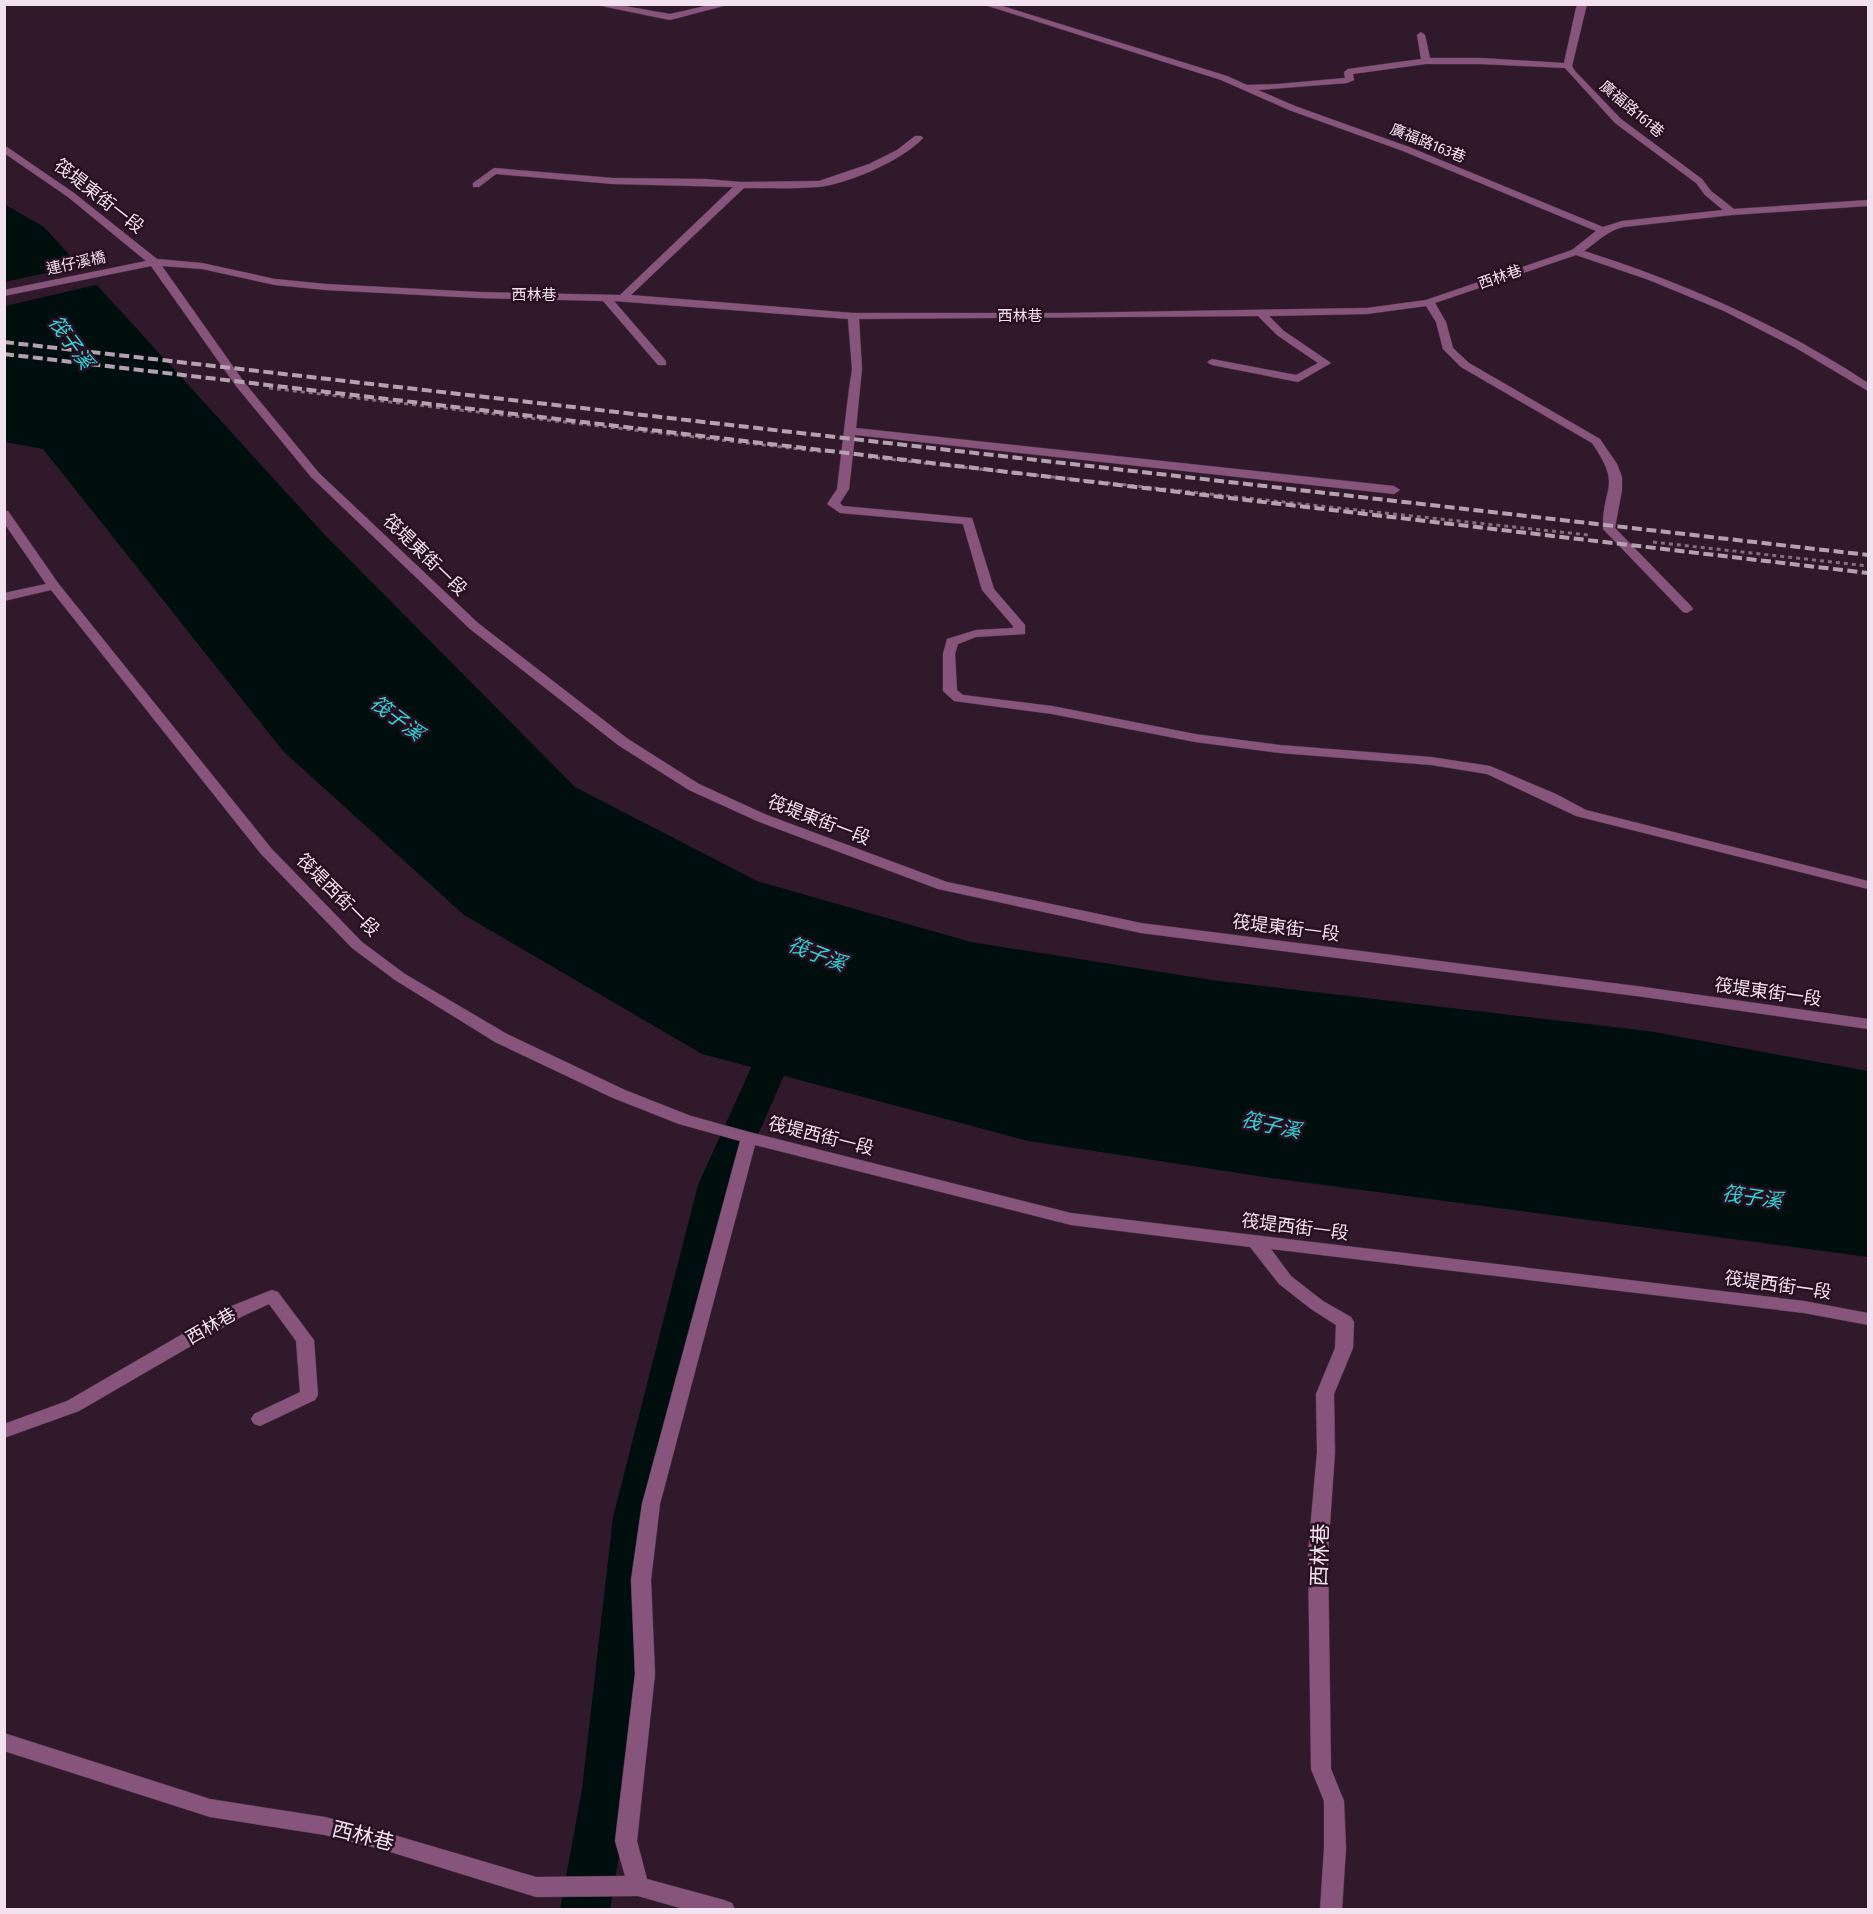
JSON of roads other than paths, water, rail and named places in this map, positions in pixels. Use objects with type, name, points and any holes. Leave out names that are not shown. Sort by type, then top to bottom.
[{"type":"street","points":[[596,4],[670,17],[727,4]]},
{"type":"street","name":"廣福路163巷","points":[[986,4],[1186,66],[1242,86],[1281,104],[1406,149],[1602,230]]},
{"type":"street","points":[[1421,35],[1426,61],[1464,60],[1568,66],[1580,8],[1583,4]]},
{"type":"street","name":"廣福路163巷","points":[[1242,86],[1278,87],[1347,80],[1351,78],[1348,72],[1426,61]]},
{"type":"street","name":"廣福路161巷","points":[[1568,66],[1584,88],[1618,121],[1699,181],[1708,193],[1732,212]]},
{"type":"street","points":[[476,185],[494,171],[613,181],[804,185],[831,182],[895,154],[912,145],[918,138]]},
{"type":"street","name":"筏堤東街一段","points":[[4,148],[71,195],[154,262],[240,384],[315,475],[474,627],[623,742],[694,787],[762,818],[943,886],[1141,928],[1644,992],[1869,1024]]},
{"type":"street","points":[[623,297],[741,185]]},
{"type":"street","name":"西林巷","points":[[154,262],[202,266],[275,282],[326,287],[478,295],[623,297],[853,316],[1052,316],[1367,311],[1408,307],[1429,302],[1576,252],[1596,238],[1602,230],[1622,224],[1732,212],[1869,203]]},
{"type":"street","points":[[1576,252],[1637,272],[1768,327],[1869,387]]},
{"type":"street","name":"連仔溪橋","points":[[4,293],[154,262]]},
{"type":"street","points":[[608,297],[609,302],[662,363]]},
{"type":"street","points":[[1429,302],[1441,322],[1448,349],[1465,364],[1596,441],[1609,460],[1617,487],[1608,514],[1609,529],[1687,609]]},
{"type":"street","points":[[1212,362],[1298,379],[1326,363],[1273,327],[1265,320],[1261,312]]},
{"type":"street","points":[[853,316],[857,369],[843,489],[833,504],[840,509],[968,521],[988,590],[1019,625],[1020,631],[966,635],[952,642],[949,654],[950,691],[959,698],[1052,710],[1195,738],[1280,749],[1431,761],[1490,770],[1581,813],[1869,885]]},
{"type":"street","points":[[849,431],[1394,490]]},
{"type":"street","name":"筏堤西街一段","points":[[4,514],[54,586],[266,851],[357,945],[400,977],[449,1008],[557,1066],[686,1120],[1071,1219],[1804,1306],[1869,1319]]},
{"type":"street","points":[[4,597],[54,586]]},
{"type":"street","points":[[638,1886],[626,1840],[645,1674],[641,1580],[651,1504],[749,1138]]},
{"type":"street","name":"西林巷","points":[[1256,1242],[1285,1280],[1317,1305],[1345,1322],[1344,1348],[1325,1394],[1326,1452],[1318,1553],[1321,1769],[1334,1801],[1335,1848],[1331,1910]]},
{"type":"street","name":"西林巷","points":[[4,1431],[73,1406],[235,1311],[272,1296],[304,1340],[309,1395],[260,1419]]},
{"type":"street","name":"西林巷","points":[[4,1742],[210,1808],[325,1826],[384,1841],[536,1887],[638,1886],[724,1910]]},
{"type":"water","name":"筏子溪","points":[[4,204],[44,227],[325,535],[575,787],[757,881],[971,942],[1212,980],[1648,1031],[1868,1071],[1868,1257],[1271,1178],[1028,1141],[702,1054],[464,915],[283,751],[43,449],[5,442]]},
{"type":"waterway","points":[[585,1910],[606,1789],[635,1517],[717,1185],[787,1028]]},
{"type":"railway","points":[[4,342],[1868,555]]},
{"type":"railway","points":[[4,354],[1868,573]]}]
